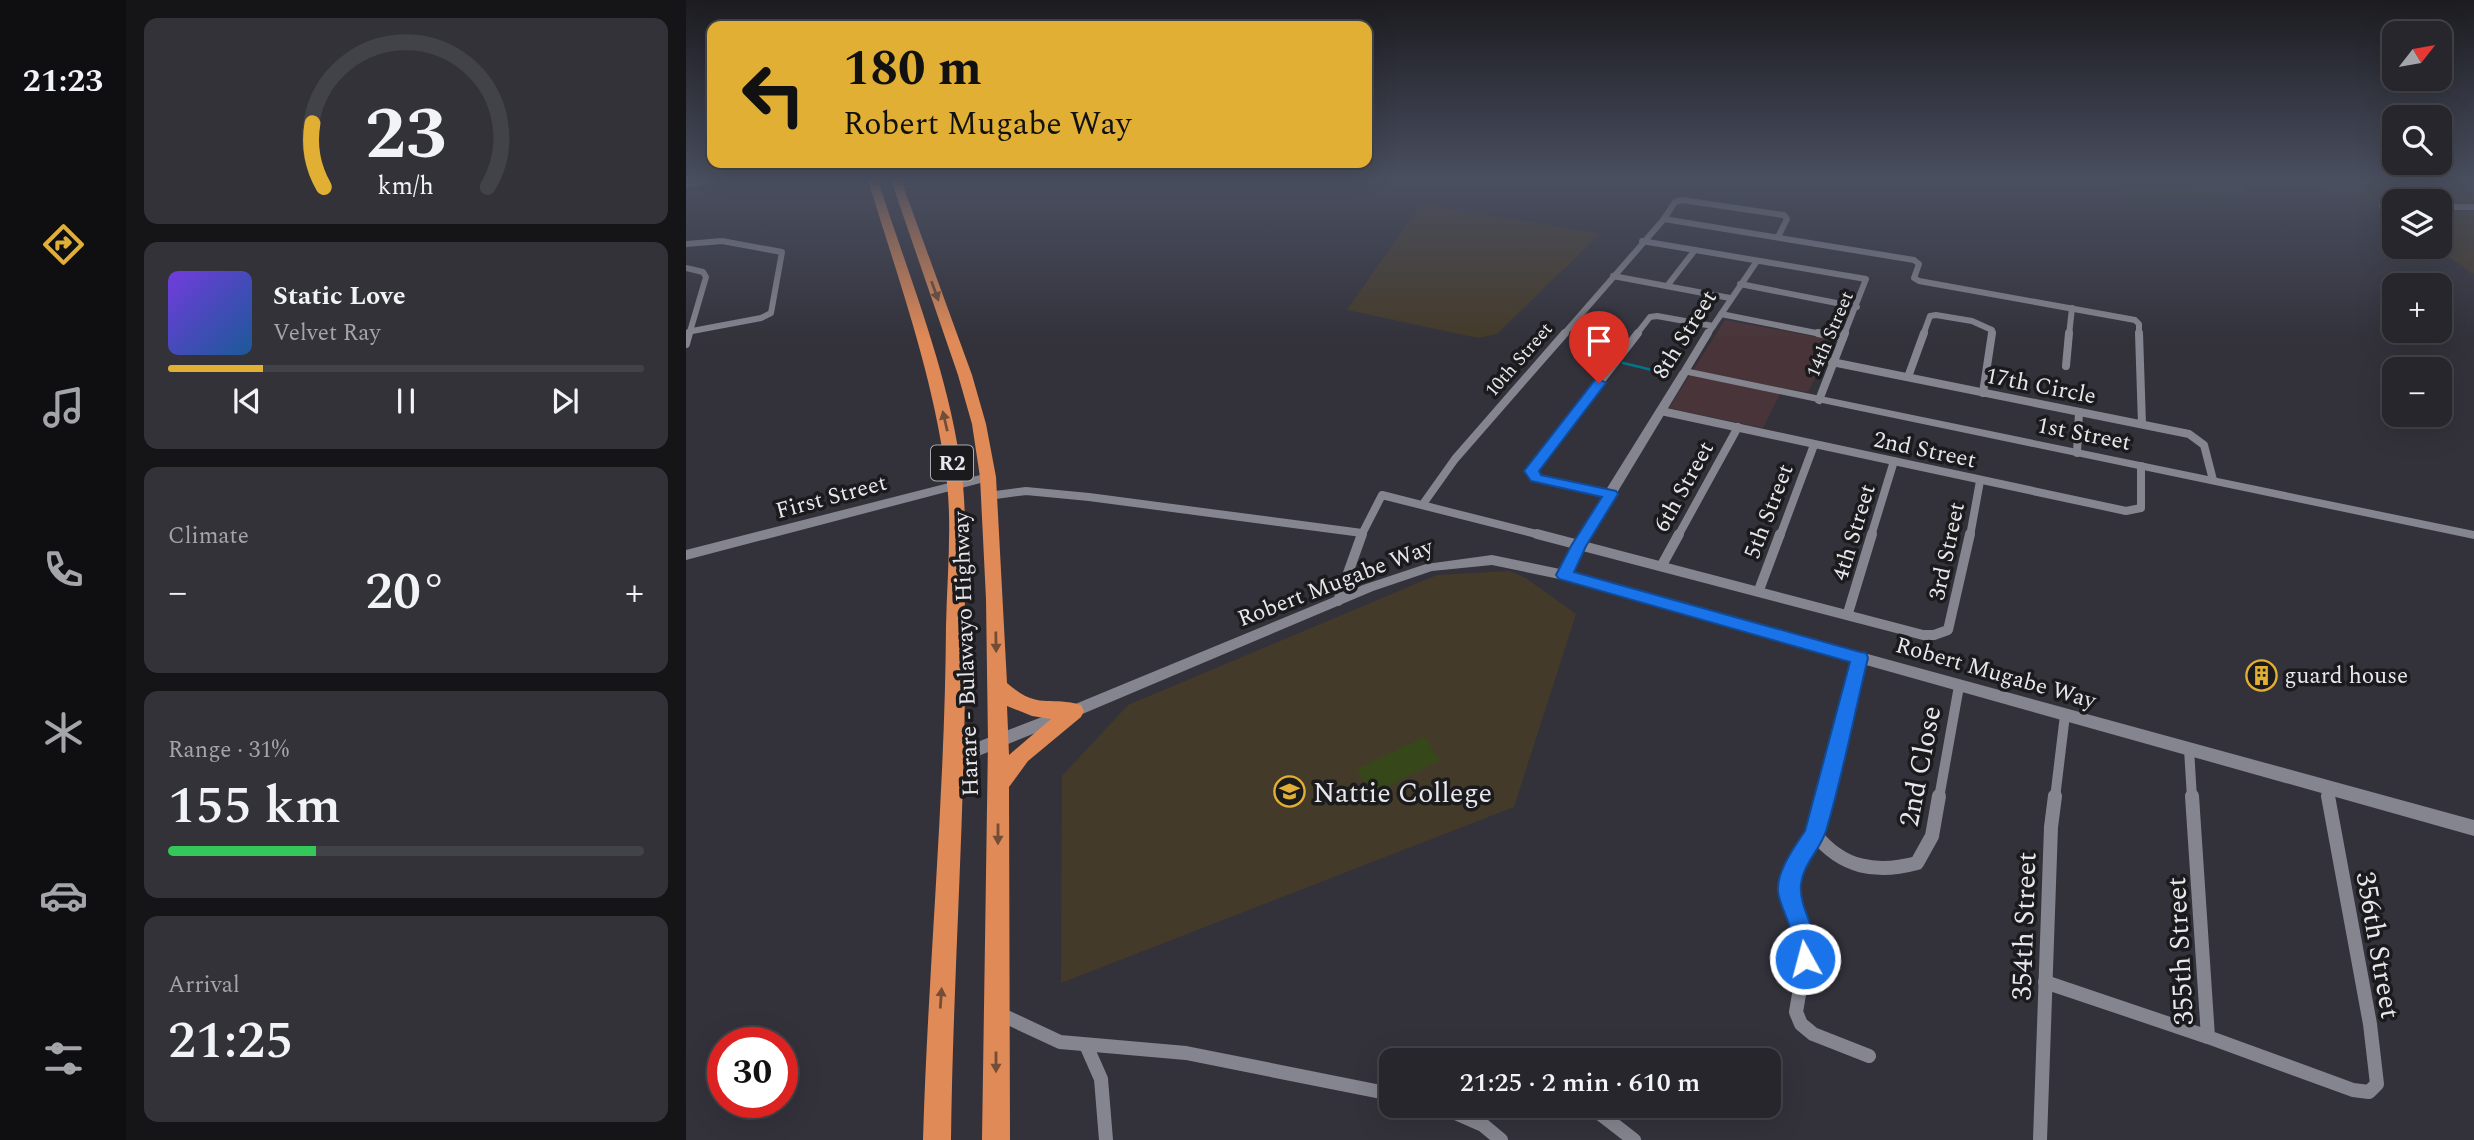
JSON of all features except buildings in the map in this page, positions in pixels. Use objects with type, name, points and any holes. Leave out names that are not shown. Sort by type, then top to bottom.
[{"type":"highway","name":"Harare - Bulawayo Highway","points":[[890,233],[934,376],[947,430],[955,486],[955,758],[940,1004],[937,1140]]},
{"type":"highway","name":"Harare - Bulawayo Highway","points":[[915,233],[965,375],[979,424],[988,477],[995,599],[998,741],[996,1140]]},
{"type":"highway","points":[[996,685],[1020,705],[1042,711],[1074,711]]},
{"type":"highway","points":[[998,783],[1021,755],[1074,711]]},
{"type":"street","name":"10th Street","points":[[1423,504],[1455,459],[1650,233]]},
{"type":"street","points":[[1754,233],[1914,260],[1919,264],[1915,279],[1919,281],[2129,318],[2139,324],[2142,424]]},
{"type":"street","name":"10th Street","points":[[1778,237],[1780,233]]},
{"type":"street","points":[[686,244],[722,241],[782,252],[771,313],[761,318],[692,331]]},
{"type":"street","points":[[1642,241],[1757,261]]},
{"type":"street","points":[[1667,286],[1695,250]]},
{"type":"street","name":"14th Street","points":[[1757,261],[1867,280],[1819,400]]},
{"type":"street","name":"8th Street","points":[[1564,575],[1578,546],[1685,371],[1730,298],[1757,261]]},
{"type":"street","points":[[686,268],[703,272],[706,277],[686,344]]},
{"type":"street","points":[[1613,275],[1730,298]]},
{"type":"street","points":[[1740,284],[1857,307]]},
{"type":"street","points":[[2066,366],[2072,308]]},
{"type":"street","points":[[1721,314],[1843,338]]},
{"type":"street","points":[[1908,377],[1930,316],[1939,315],[1984,324],[1992,330],[1983,393]]},
{"type":"street","points":[[1610,494],[1536,478],[1531,471],[1650,317],[1713,326]]},
{"type":"street","name":"17th Circle","points":[[1832,362],[2181,432],[2201,441],[2213,480]]},
{"type":"street","name":"1st Street","points":[[1685,371],[2474,535]]},
{"type":"street","name":"2nd Street","points":[[1661,411],[2115,510],[2134,511],[2141,508],[2141,466]]},
{"type":"street","points":[[2077,453],[2079,412]]},
{"type":"street","name":"6th Street","points":[[1662,565],[1738,426]]},
{"type":"street","name":"5th Street","points":[[1759,590],[1814,445]]},
{"type":"street","name":"4th Street","points":[[1847,613],[1894,461]]},
{"type":"street","name":"First Street","points":[[686,555],[988,477]]},
{"type":"street","name":"3rd Street","points":[[1847,613],[1923,635],[1934,635],[1948,630],[1967,552],[1980,481]]},
{"type":"street","points":[[988,496],[1026,491],[1089,497],[1362,533]]},
{"type":"street","points":[[1338,601],[1362,533],[1382,495],[1847,613]]},
{"type":"street","name":"Robert Mugabe Way","points":[[955,758],[1409,574],[1455,562],[1507,561],[2474,828]]},
{"type":"street","points":[[1860,658],[1815,834],[1802,853],[1790,879],[1789,891],[1805,938],[1805,959],[1797,1012],[1801,1024],[1812,1034],[1869,1056]]},
{"type":"street","name":"2nd Close","points":[[1815,834],[1830,852],[1856,867],[1888,869],[1917,863],[1932,836],[1959,686]]},
{"type":"street","name":"354th Street","points":[[2043,1139],[2051,827],[2064,715]]},
{"type":"street","name":"355th Street","points":[[2189,749],[2208,1037],[2353,1090]]},
{"type":"street","name":"356th Street","points":[[2326,788],[2370,1024],[2377,1084],[2369,1092],[2353,1090]]},
{"type":"street","points":[[2045,982],[2208,1037]]},
{"type":"street","points":[[995,1012],[1060,1042],[1186,1053],[1379,1092]]},
{"type":"street","points":[[1086,1045],[1097,1060],[1102,1074],[1106,1140]]},
{"type":"street","points":[[1467,1118],[1483,1125],[1501,1140]]},
{"type":"street","points":[[1606,1118],[1634,1140]]},
{"type":"shaded area","points":[[1401,233],[1600,234],[1497,334],[1478,338],[1347,310]]},
{"type":"shaded area","points":[[2452,233],[2474,233],[2474,274],[2452,259]]},
{"type":"shaded area","points":[[1725,320],[1833,340],[1808,392],[1783,388],[1763,428],[1669,408]]},
{"type":"shaded area","name":"Nattie College","points":[[1510,571],[1527,579],[1576,614],[1514,807],[1061,983],[1062,776],[1128,705],[1437,575]]},
{"type":"green space","points":[[1424,737],[1440,760],[1372,794],[1357,769]]},
{"type":"waterway","points":[[1623,363],[1669,374]]},
{"type":"place","name":"guard house","points":[[2261,675]]},
{"type":"place","name":"Nattie College","points":[[1290,792]]},
{"type":"route","points":[[1599,383],[1531,471],[1536,478],[1610,494],[1578,546],[1564,575],[1860,658],[1815,825],[1815,834],[1802,853],[1790,879],[1789,891],[1805,938],[1805,959]]}]
